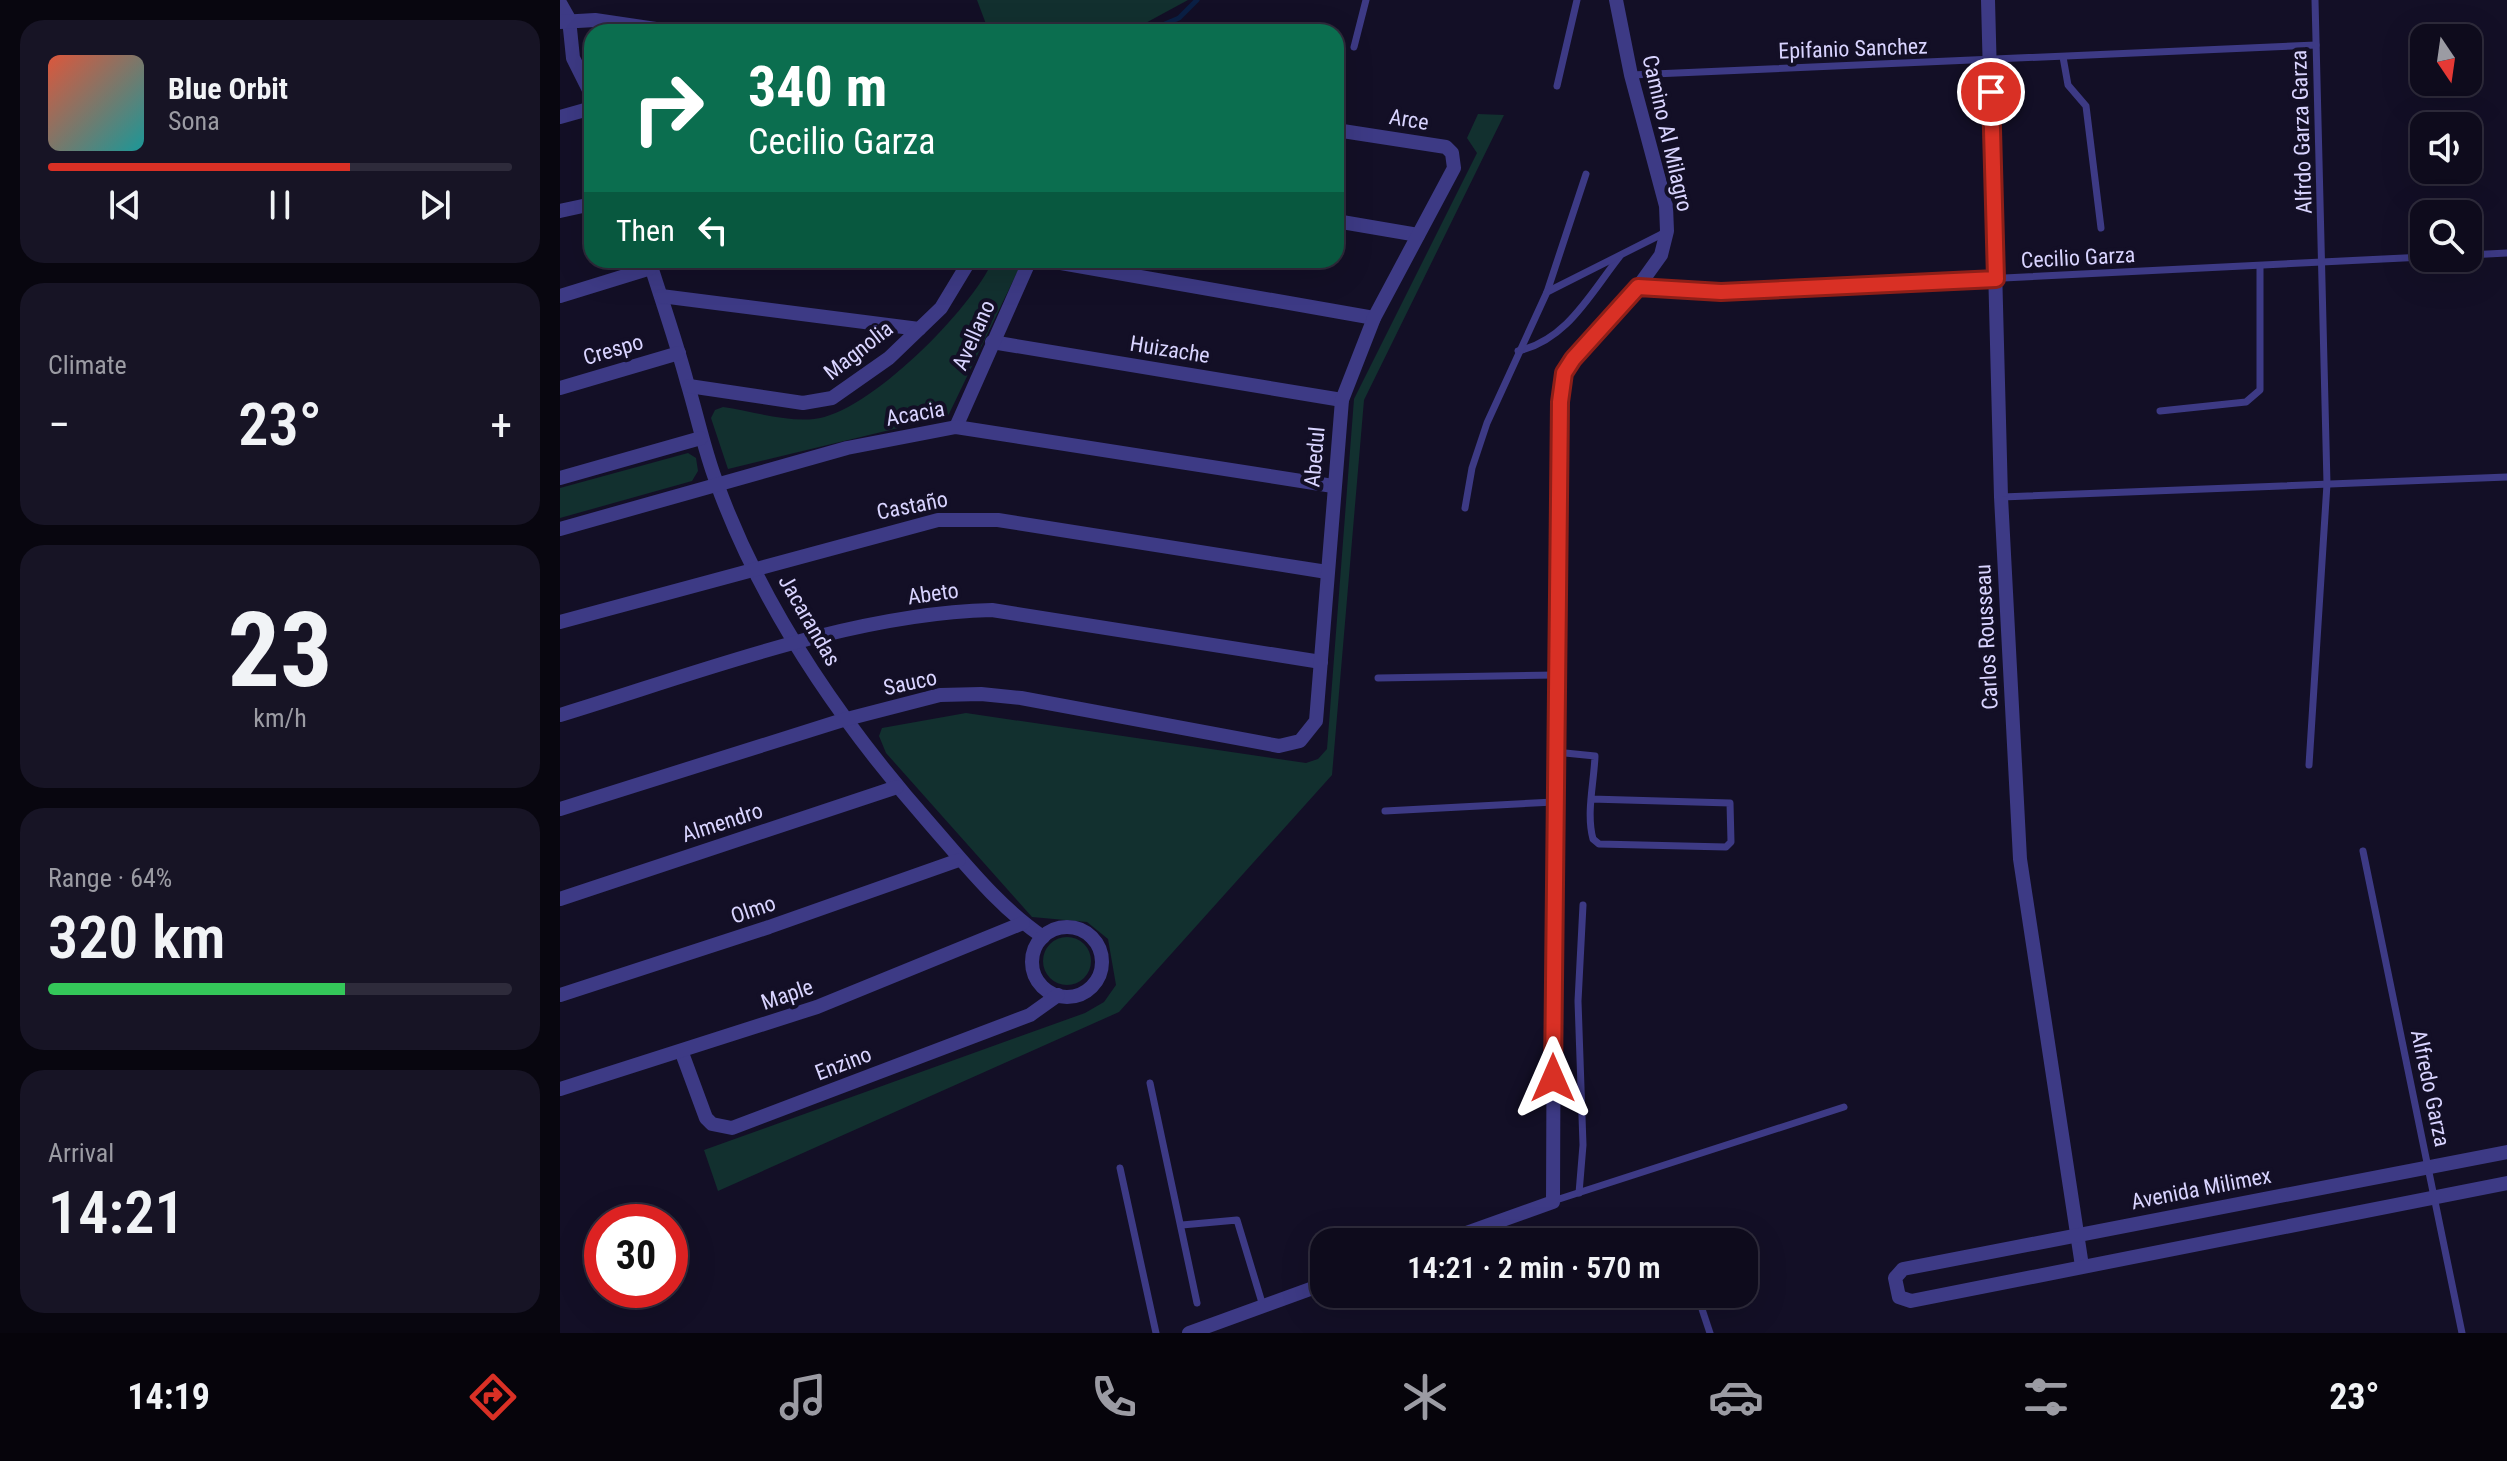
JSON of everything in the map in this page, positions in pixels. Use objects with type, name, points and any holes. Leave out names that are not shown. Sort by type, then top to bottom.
[{"type":"street","name":"Camino Al Milagro","points":[[1553,1202],[1555,675],[1560,388],[1573,359],[1638,287],[1661,255],[1667,231],[1666,206],[1631,75],[1616,0]]},
{"type":"street","name":"Carlos Rousseau","points":[[1988,0],[2001,497],[2020,859],[2082,1266]]},
{"type":"street","points":[[560,3],[573,58],[584,80]]},
{"type":"street","points":[[564,20],[601,24]]},
{"type":"street","points":[[560,46],[573,58]]},
{"type":"street","points":[[560,117],[584,110]]},
{"type":"street","name":"Arce","points":[[1344,131],[1446,147],[1454,161],[1452,174]]},
{"type":"street","name":"Abedul","points":[[1279,746],[1300,741],[1316,721],[1342,400],[1374,318],[1452,174]]},
{"type":"street","points":[[560,211],[584,206]]},
{"type":"street","points":[[1344,222],[1418,235]]},
{"type":"street","points":[[560,296],[639,268]]},
{"type":"street","name":"Jacarandas","points":[[651,268],[717,485],[754,567],[796,643],[843,720],[897,787],[959,860],[1023,923],[1043,937]]},
{"type":"street","name":"Magnolia","points":[[689,386],[803,403],[823,402],[889,358],[941,308],[965,268]]},
{"type":"street","name":"Avellano","points":[[956,427],[1026,268]]},
{"type":"street","points":[[1090,268],[1374,318]]},
{"type":"street","points":[[661,296],[919,329]]},
{"type":"street","name":"Huizache","points":[[992,342],[1342,400]]},
{"type":"street","name":"Crespo","points":[[560,388],[679,353]]},
{"type":"street","name":"Acacia","points":[[560,529],[847,448],[956,427],[1333,486]]},
{"type":"street","points":[[560,478],[701,438]]},
{"type":"street","name":"Castaño","points":[[560,622],[906,526],[968,518],[1327,572]]},
{"type":"street","name":"Abeto","points":[[560,715],[796,643],[942,611],[992,610],[1321,662]]},
{"type":"street","name":"Sauco","points":[[560,809],[843,720],[940,695],[981,694],[1021,698],[1279,746]]},
{"type":"street","name":"Almendro","points":[[560,899],[897,787]]},
{"type":"street","name":"Olmo","points":[[560,995],[769,927],[959,860]]},
{"type":"street","name":"Maple","points":[[560,1089],[682,1053],[817,1007],[1023,923]]},
{"type":"street","points":[[1063,927],[1078,929],[1089,935],[1100,953],[1101,967],[1091,987],[1073,996],[1058,995],[1042,987],[1033,971],[1033,953],[1043,937],[1063,927]]},
{"type":"street","name":"Enzino","points":[[682,1053],[706,1118],[712,1124],[732,1128],[1030,1015],[1058,995]]},
{"type":"street","name":"Avenida Milimex","points":[[2082,1266],[1911,1301],[1899,1297],[1895,1291],[1895,1278],[1903,1269],[2507,1152]]},
{"type":"street","points":[[2082,1266],[2507,1183]]},
{"type":"street","points":[[1480,1228],[1553,1202]]},
{"type":"street","points":[[1189,1333],[1310,1289]]},
{"type":"lane","points":[[1354,47],[1366,0]]},
{"type":"lane","points":[[1557,86],[1577,0]]},
{"type":"lane","name":"Alfrdo Garza Garza","points":[[2309,765],[2327,484],[2315,0]]},
{"type":"lane","name":"Epifanio Sanchez","points":[[1631,75],[2316,45]]},
{"type":"lane","points":[[2063,57],[2068,85],[2086,106],[2101,228]]},
{"type":"lane","points":[[1465,508],[1472,468],[1487,423],[1547,292],[1586,174]]},
{"type":"lane","points":[[1547,292],[1667,231]]},
{"type":"lane","points":[[2482,254],[2507,253]]},
{"type":"lane","points":[[1518,351],[1538,347],[1559,333],[1621,255]]},
{"type":"lane","name":"Cecilio Garza","points":[[1638,287],[1721,292],[2410,258]]},
{"type":"lane","points":[[2160,411],[2246,402],[2260,390],[2260,266]]},
{"type":"lane","points":[[2001,497],[2507,477]]},
{"type":"lane","points":[[1378,678],[1555,675]]},
{"type":"lane","points":[[1555,752],[1594,754],[1591,799],[1591,834],[1599,844],[1726,847],[1731,842],[1730,803],[1591,799]]},
{"type":"lane","points":[[1385,811],[1554,802]]},
{"type":"lane","name":"Alfredo Garza","points":[[2363,851],[2462,1333]]},
{"type":"lane","points":[[1579,1193],[1583,1145],[1578,1001],[1583,905]]},
{"type":"lane","points":[[1150,1083],[1197,1303]]},
{"type":"lane","points":[[1553,1202],[1844,1107]]},
{"type":"lane","points":[[1120,1168],[1156,1333]]},
{"type":"lane","points":[[1182,1225],[1237,1220],[1263,1307]]},
{"type":"lane","points":[[1702,1308],[1710,1333]]},
{"type":"green space","points":[[977,0],[1188,0],[1144,24],[986,24]]},
{"type":"green space","points":[[1478,114],[1504,115],[1364,400],[1332,775],[1119,1012],[718,1191],[704,1150],[1085,1013],[1104,1002],[1116,985],[1108,939],[1087,922],[1032,917],[886,753],[879,736],[882,728],[966,713],[1306,763],[1318,759],[1327,749],[1354,399],[1477,153],[1467,138]]},
{"type":"green space","points":[[988,268],[1019,268],[948,416],[728,469],[711,418],[715,410],[723,407],[803,420],[836,413],[862,399],[916,356],[964,305]]},
{"type":"green space","points":[[688,453],[696,458],[698,471],[692,481],[560,518],[560,488]]},
{"type":"green space","points":[[1067,937],[1084,944],[1091,961],[1084,978],[1067,985],[1050,978],[1043,961],[1050,944]]},
{"type":"waterway","points":[[1165,24],[1179,18],[1197,0]]},
{"type":"route","points":[[1553,1078],[1555,645],[1560,388],[1564,373],[1638,287],[1721,292],[1996,279],[1991,92]]}]
